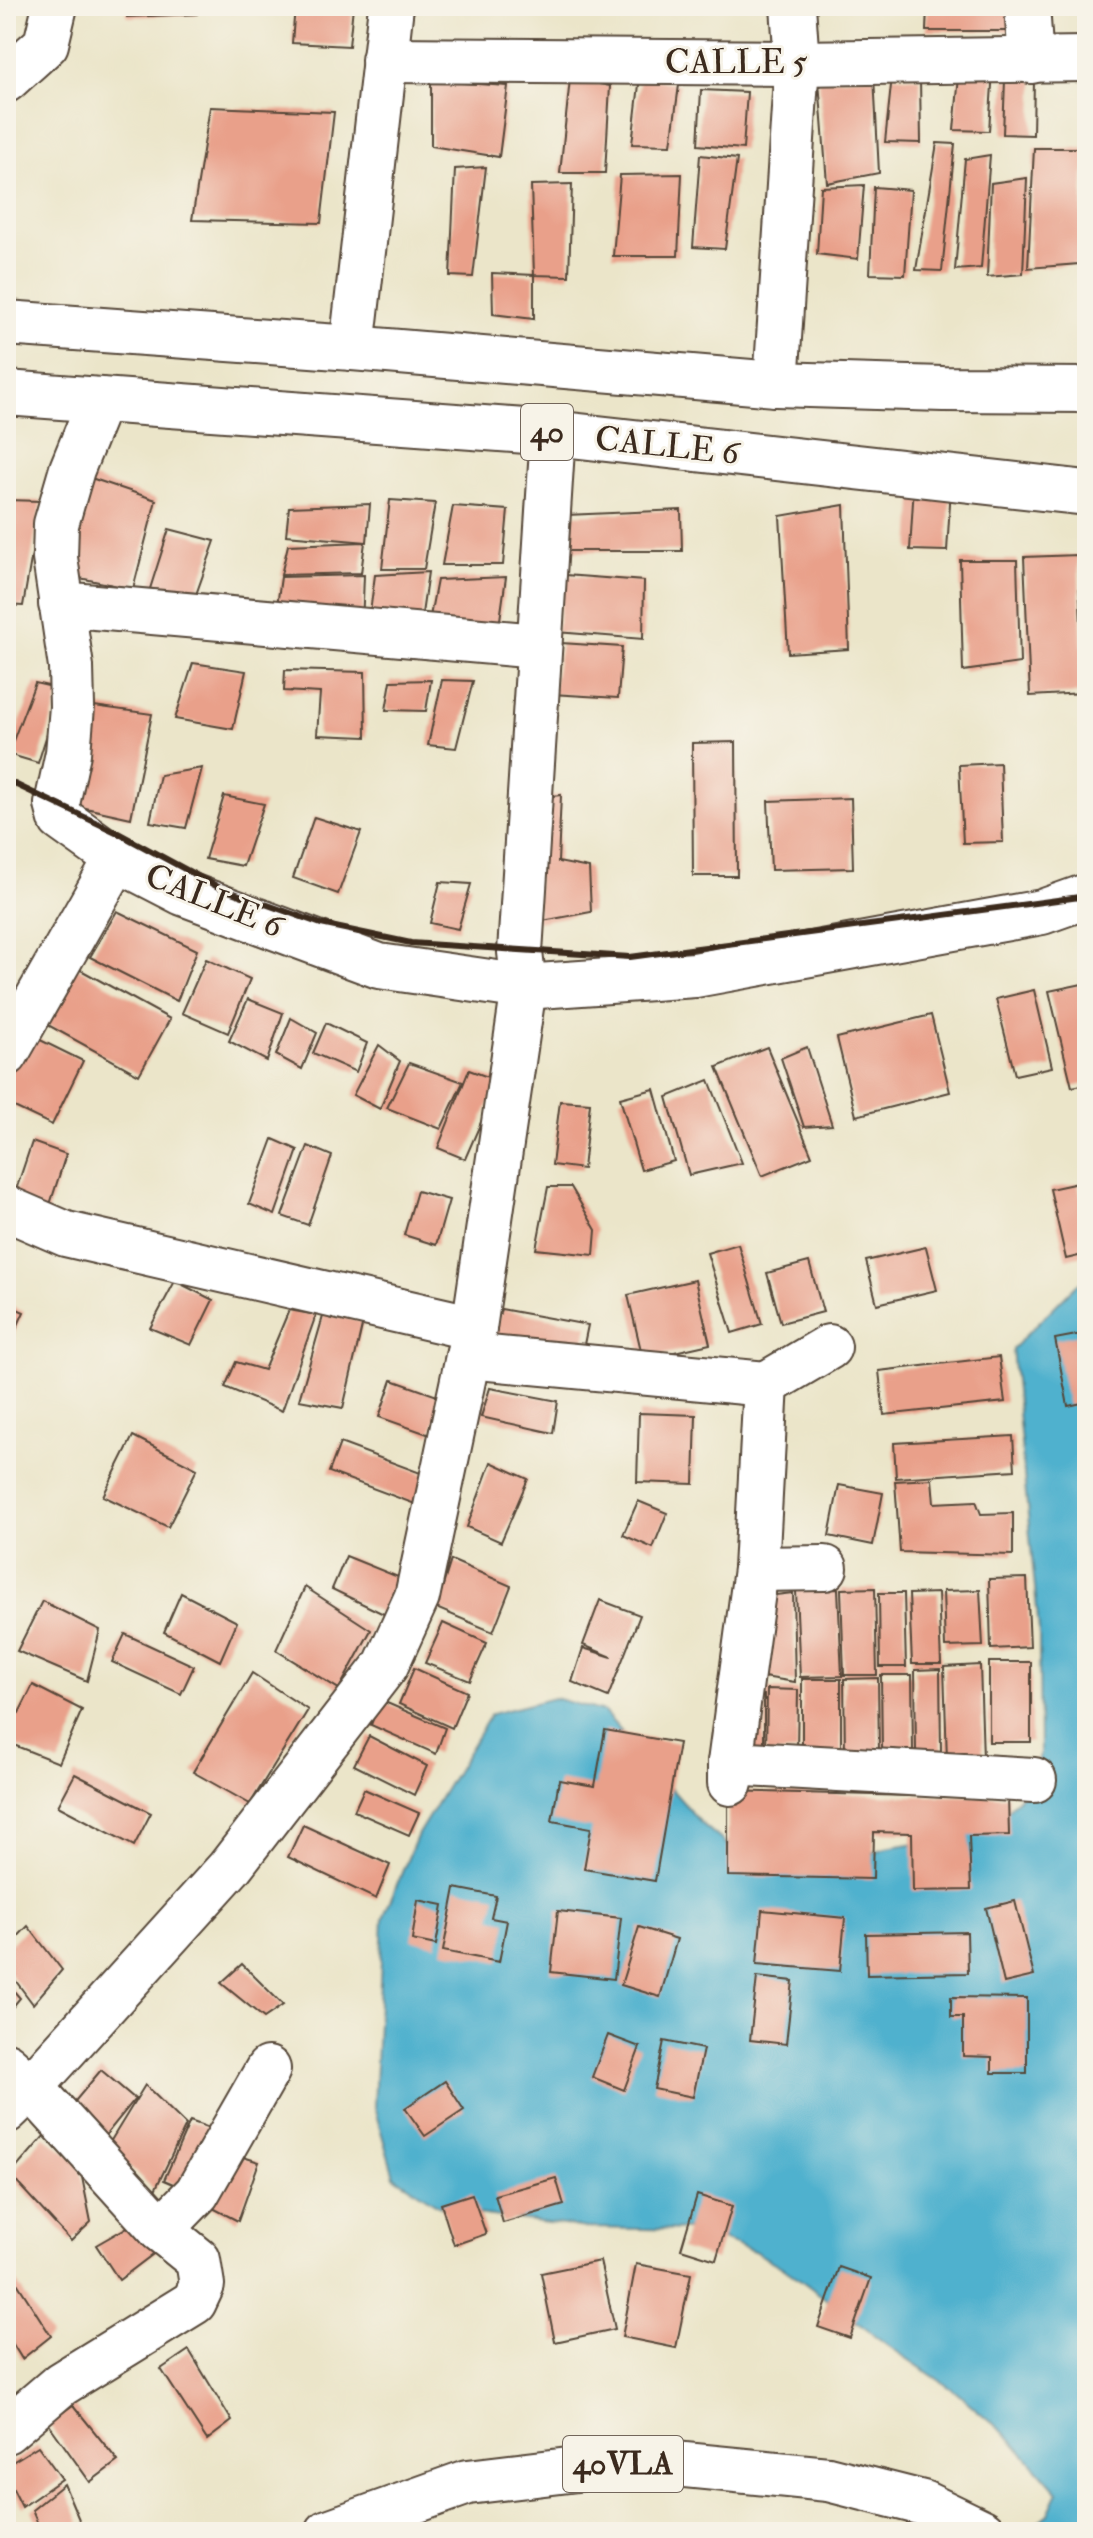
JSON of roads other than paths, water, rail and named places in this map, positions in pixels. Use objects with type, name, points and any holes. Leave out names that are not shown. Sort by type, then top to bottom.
[{"type":"main road","points":[[6,80],[46,44],[55,6]]},
{"type":"main road","points":[[352,348],[391,6]]},
{"type":"main road","points":[[776,384],[797,63],[793,6]]},
{"type":"main road","points":[[1027,6],[1031,61]]},
{"type":"main road","name":"CALLE 5","points":[[384,60],[797,63],[1087,59]]},
{"type":"main road","name":"CALLE 6","points":[[6,323],[352,348],[776,384],[1087,390]]},
{"type":"main road","name":"CALLE 6","points":[[6,393],[553,433],[1087,493]]},
{"type":"main road","points":[[100,400],[72,469],[56,524],[55,558],[61,604],[538,646]]},
{"type":"main road","points":[[6,2431],[61,2384],[194,2302],[202,2285],[198,2260],[161,2230],[14,2088],[229,1868],[386,1665],[417,1597],[471,1342],[524,987],[520,952],[553,433]]},
{"type":"main road","name":"CALLE 6","points":[[61,604],[72,694],[68,753],[57,804],[61,819],[117,859],[183,893],[379,966],[524,987],[695,975],[1042,912],[1087,896]]},
{"type":"main road","points":[[6,1054],[117,859]]},
{"type":"main road","points":[[6,1208],[66,1234],[471,1342],[766,1384],[829,1347]]},
{"type":"main road","points":[[766,1384],[756,1569],[730,1773],[1034,1780]]},
{"type":"main road","points":[[756,1569],[825,1568]]},
{"type":"main road","points":[[161,2230],[197,2193],[268,2069]]},
{"type":"main road","name":"40VLA","points":[[328,2532],[468,2482],[644,2461],[828,2479],[923,2503],[983,2532]]},
{"type":"water","points":[[1087,1281],[1087,2532],[1025,2532],[1048,2514],[1058,2492],[1010,2438],[955,2391],[790,2272],[754,2251],[699,2230],[587,2228],[446,2210],[394,2176],[374,2107],[383,1918],[418,1834],[491,1714],[554,1698],[604,1712],[701,1823],[741,1856],[852,1860],[886,1848],[945,1838],[1003,1816],[1034,1780],[1040,1754],[1039,1630],[1012,1349],[1077,1284]]},
{"type":"railway","points":[[6,780],[116,832],[220,888],[321,924],[411,943],[630,957],[1087,896]]}]
